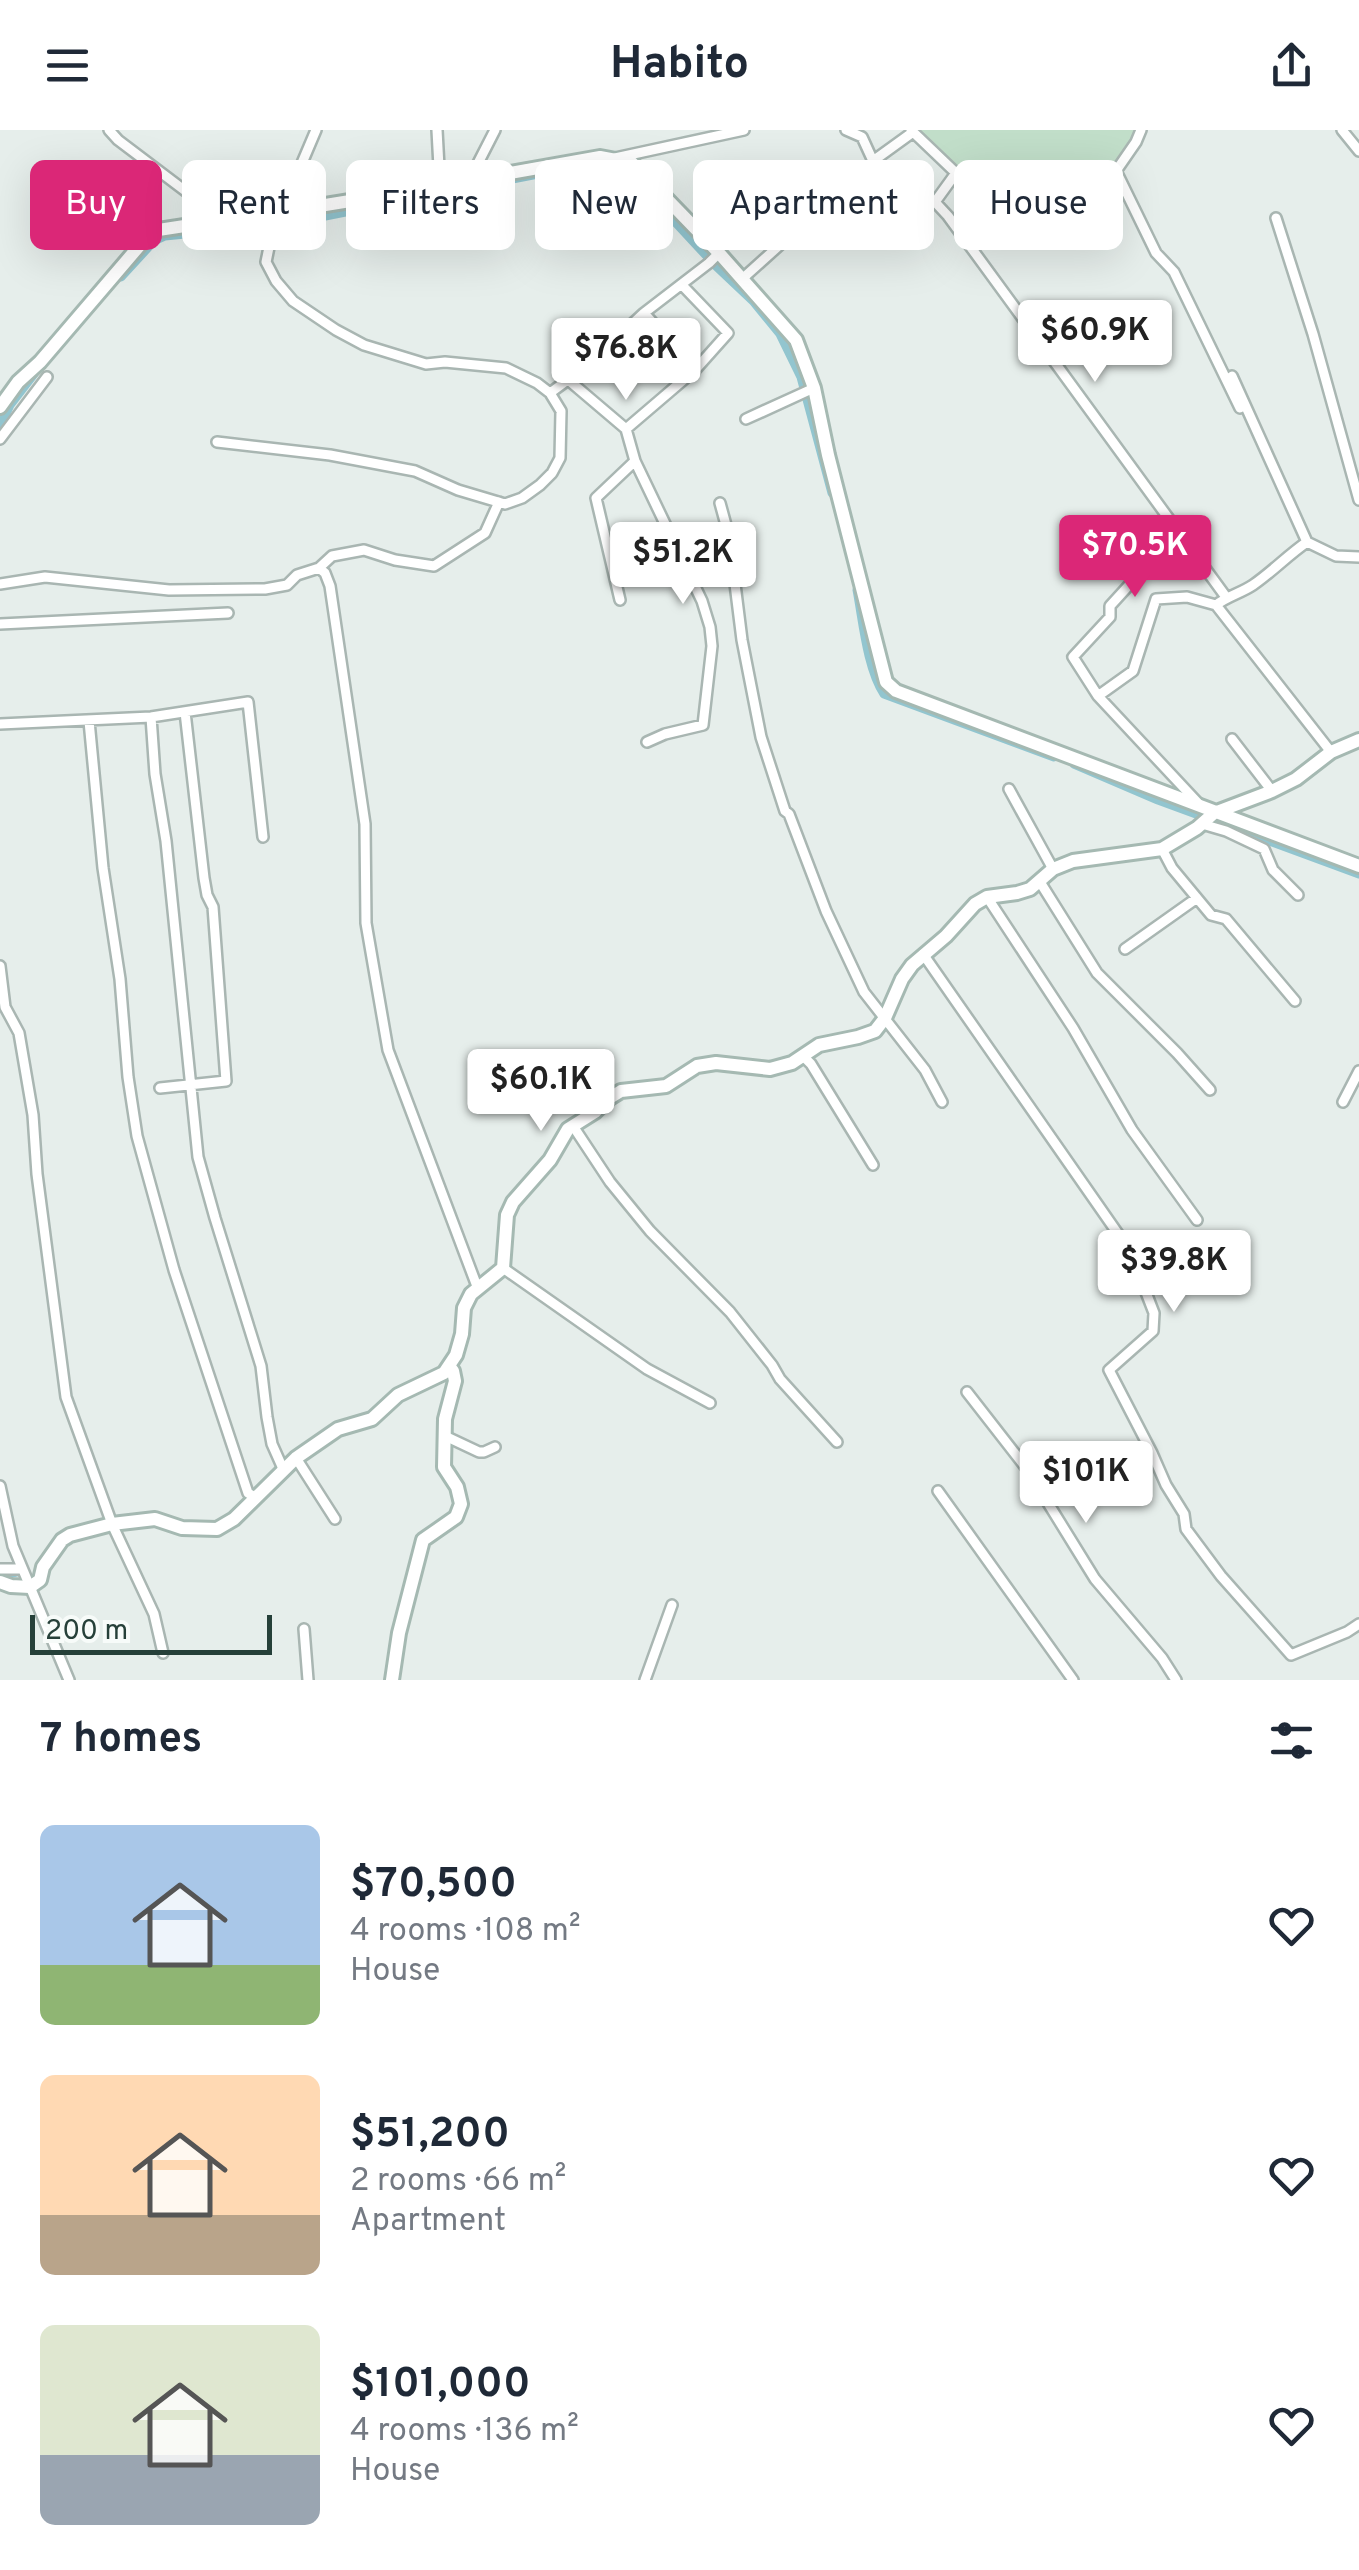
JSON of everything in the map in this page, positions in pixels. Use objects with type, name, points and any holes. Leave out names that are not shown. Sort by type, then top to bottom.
[{"type":"street","points":[[109,130],[182,188]]},
{"type":"street","points":[[304,160],[316,130]]},
{"type":"street","points":[[437,130],[439,160]]},
{"type":"street","points":[[480,160],[495,130]]},
{"type":"street","points":[[515,172],[612,158],[744,130]]},
{"type":"street","points":[[846,130],[862,137],[873,160]]},
{"type":"street","points":[[1123,161],[1140,130]]},
{"type":"street","points":[[1342,130],[1359,151]]},
{"type":"street","points":[[874,160],[912,131],[954,171]]},
{"type":"street","points":[[612,158],[632,163],[714,258],[742,279],[796,340],[886,682],[896,692],[1063,753],[1207,817],[1359,866]]},
{"type":"street","points":[[954,176],[935,202],[954,224]]},
{"type":"street","points":[[1123,185],[1156,253],[1174,272],[1240,408]]},
{"type":"street","points":[[1276,218],[1359,500]]},
{"type":"street","points":[[0,408],[18,382],[40,362],[152,231],[182,226]]},
{"type":"street","points":[[217,442],[386,464],[504,504],[522,498],[540,485],[560,458],[560,411],[550,393],[506,368],[426,364],[364,345],[293,301],[266,262],[268,250]]},
{"type":"street","points":[[742,279],[774,250]]},
{"type":"street","points":[[973,250],[1226,596]]},
{"type":"street","points":[[550,393],[714,258]]},
{"type":"street","points":[[626,428],[695,370],[728,332],[682,284]]},
{"type":"street","points":[[644,313],[695,370]]},
{"type":"street","points":[[1232,376],[1307,542],[1336,556],[1359,558]]},
{"type":"street","points":[[0,439],[48,377]]},
{"type":"street","points":[[566,378],[626,428],[635,461],[702,602],[710,627],[712,646],[704,725],[647,742]]},
{"type":"street","points":[[746,419],[808,391]]},
{"type":"street","points":[[620,600],[596,498],[635,461]]},
{"type":"street","points":[[0,584],[45,578],[169,590],[265,588],[287,585],[297,575],[320,568],[332,556],[364,550],[434,566],[485,532],[500,502]]},
{"type":"street","points":[[720,503],[729,536],[742,640],[761,737],[785,810],[864,992],[925,1070],[942,1102]]},
{"type":"street","points":[[1216,605],[1226,596],[1248,588],[1307,542]]},
{"type":"street","points":[[320,568],[330,586],[365,824],[366,923],[388,1050],[478,1289]]},
{"type":"street","points":[[1132,582],[1110,606],[1110,618],[1073,657],[1098,696],[1207,817],[1226,832],[1264,848],[1274,870],[1298,895]]},
{"type":"street","points":[[1098,696],[1134,672],[1156,599],[1186,597],[1216,605],[1331,752]]},
{"type":"street","points":[[0,624],[228,613]]},
{"type":"street","points":[[0,724],[152,717],[248,702],[264,837]]},
{"type":"street","points":[[160,1088],[226,1081],[213,908],[204,878],[186,712]]},
{"type":"street","points":[[152,717],[198,1158],[262,1366],[272,1444],[284,1472]]},
{"type":"street","points":[[89,721],[137,1136],[180,1288],[248,1493],[255,1497]]},
{"type":"street","points":[[1232,739],[1272,791]]},
{"type":"street","points":[[0,1582],[30,1587],[40,1580],[43,1568],[62,1540],[112,1524],[155,1519],[182,1528],[217,1529],[234,1519],[296,1458],[338,1429],[372,1419],[398,1394],[444,1373],[456,1355],[464,1308],[471,1294],[504,1268],[507,1216],[513,1202],[550,1160],[572,1126],[621,1090],[666,1086],[697,1066],[770,1069],[792,1064],[819,1045],[874,1031],[912,965],[946,936],[974,904],[987,897],[1017,894],[1040,882],[1053,869],[1088,857],[1162,849],[1207,817],[1296,779],[1317,760],[1359,740]]},
{"type":"street","points":[[1009,789],[1053,869]]},
{"type":"street","points":[[1162,849],[1197,898],[1211,914],[1226,919],[1295,1001]]},
{"type":"street","points":[[1040,882],[1097,974],[1210,1090]]},
{"type":"street","points":[[987,897],[1073,1028],[1132,1130],[1197,1220]]},
{"type":"street","points":[[1125,949],[1197,898]]},
{"type":"street","points":[[923,954],[1130,1251],[1154,1314],[1154,1330],[1108,1370],[1184,1514],[1186,1529],[1221,1576],[1292,1655],[1359,1624]]},
{"type":"street","points":[[0,966],[5,1007],[19,1033],[33,1115],[66,1397],[112,1524],[154,1614],[163,1653]]},
{"type":"street","points":[[803,1056],[873,1166]]},
{"type":"street","points":[[1343,1102],[1359,1071]]},
{"type":"street","points":[[572,1126],[650,1231],[730,1312],[780,1379],[837,1442]]},
{"type":"street","points":[[504,1268],[647,1369],[710,1403]]},
{"type":"street","points":[[392,1680],[399,1633],[424,1540],[456,1516],[461,1504],[458,1487],[444,1467],[445,1418],[455,1380],[449,1366]]},
{"type":"street","points":[[966,1392],[1027,1469],[1095,1579],[1176,1680]]},
{"type":"street","points":[[445,1436],[479,1452],[495,1448]]},
{"type":"street","points":[[296,1458],[335,1519]]},
{"type":"street","points":[[0,1486],[21,1569],[69,1680]]},
{"type":"street","points":[[938,1491],[1073,1680]]},
{"type":"street","points":[[0,1569],[21,1569]]},
{"type":"street","points":[[645,1680],[672,1605]]},
{"type":"street","points":[[304,1629],[308,1680]]},
{"type":"green space","points":[[911,130],[1141,130],[1123,160],[954,160],[954,171]]},
{"type":"waterway","points":[[121,277],[154,241],[165,236],[285,224],[535,175]]},
{"type":"waterway","points":[[673,220],[780,334],[801,377],[832,493]]},
{"type":"waterway","points":[[0,426],[10,405],[34,374]]},
{"type":"waterway","points":[[857,590],[870,658],[884,694],[1054,757]]},
{"type":"waterway","points":[[1074,764],[1158,800],[1359,874]]},
{"type":"waterway","points":[[1,1573],[10,1577],[22,1574]]}]
